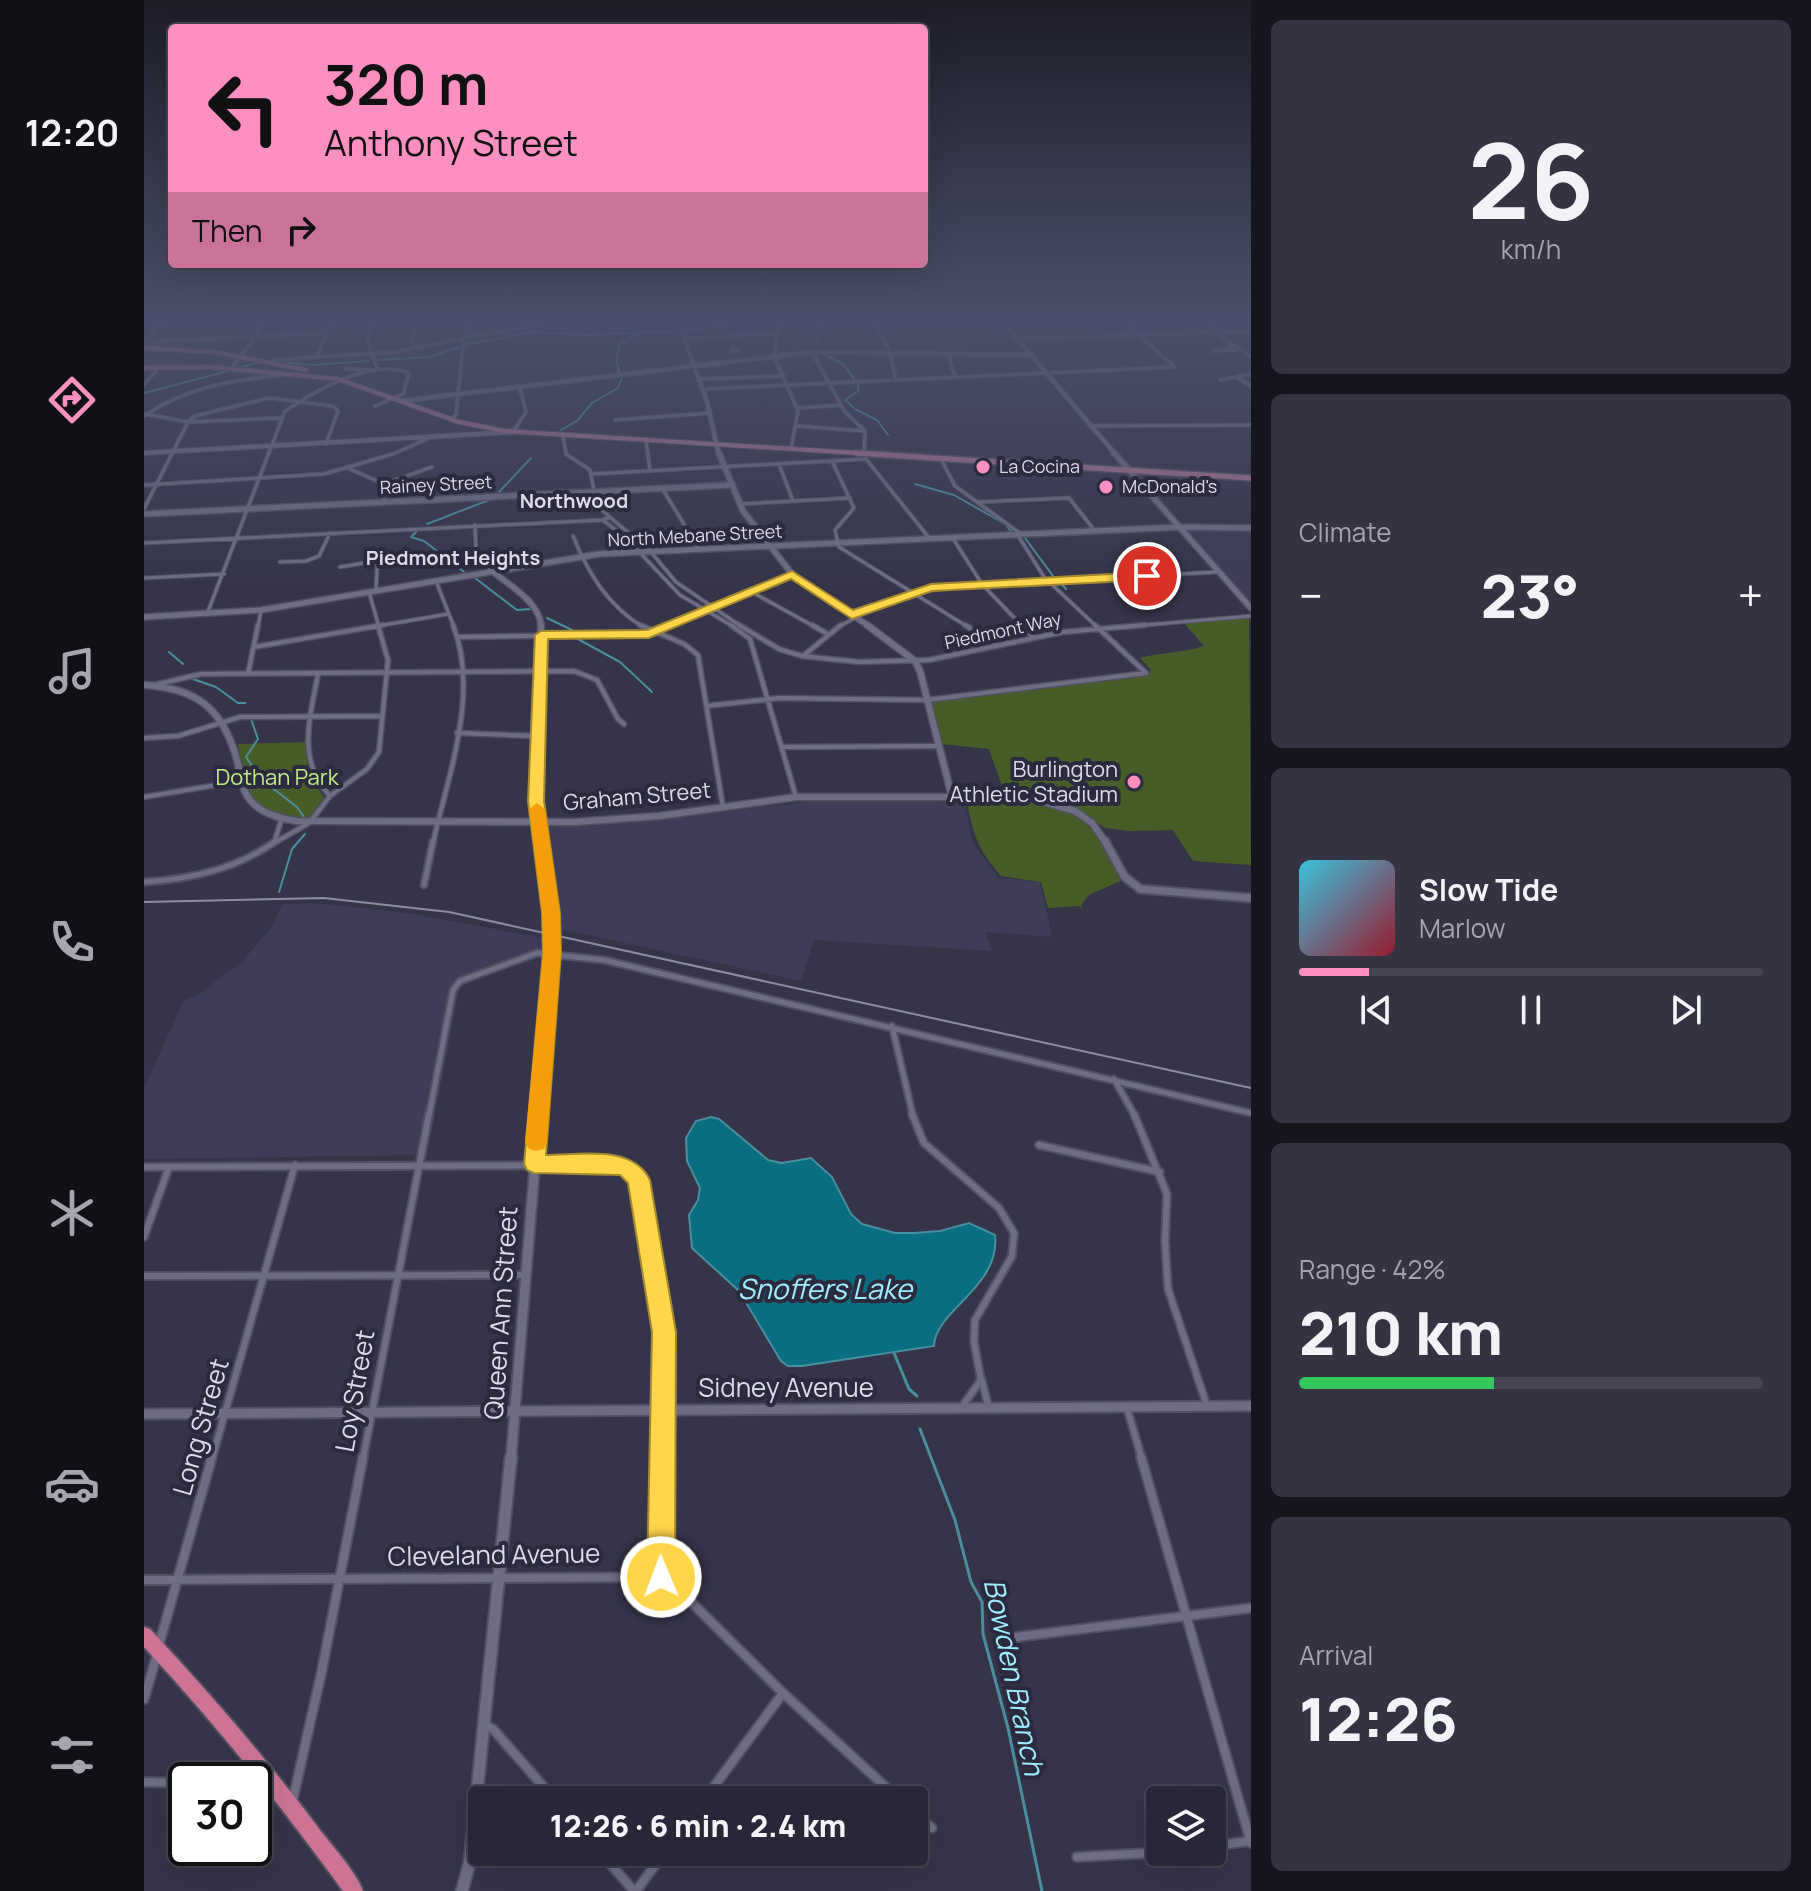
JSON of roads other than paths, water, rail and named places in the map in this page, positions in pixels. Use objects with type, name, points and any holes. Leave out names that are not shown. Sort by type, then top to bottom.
[{"type":"highway","points":[[144,1635],[191,1684],[256,1762]]},
{"type":"highway","points":[[272,1782],[354,1891]]},
{"type":"main road","points":[[415,406],[493,432],[1251,478]]},
{"type":"street","points":[[144,511],[188,422],[203,413],[229,406]]},
{"type":"street","points":[[207,614],[280,418],[292,406]]},
{"type":"street","points":[[323,406],[338,410],[326,444]]},
{"type":"street","points":[[451,419],[456,415],[457,406]]},
{"type":"street","points":[[513,432],[526,415],[526,406]]},
{"type":"street","points":[[708,406],[730,485],[769,546],[792,574],[915,661],[952,797]]},
{"type":"street","points":[[791,449],[797,426],[797,408],[823,406]]},
{"type":"street","points":[[842,406],[865,431],[864,456],[930,539]]},
{"type":"street","points":[[1074,406],[1251,608]]},
{"type":"street","points":[[623,419],[710,413]]},
{"type":"street","points":[[145,415],[188,422],[280,418]]},
{"type":"street","points":[[1090,426],[1251,425]]},
{"type":"street","points":[[797,426],[865,431]]},
{"type":"street","points":[[144,453],[427,439],[493,432]]},
{"type":"street","points":[[563,435],[566,454],[586,465],[591,474],[832,461],[864,456]]},
{"type":"street","points":[[144,485],[318,475],[349,468],[427,439]]},
{"type":"street","points":[[646,440],[650,471]]},
{"type":"street","points":[[706,706],[767,699],[927,700],[1146,672],[1048,581],[1025,551],[1019,534],[951,481],[941,459]]},
{"type":"street","points":[[832,461],[853,511],[835,528],[836,543],[997,645]]},
{"type":"street","points":[[779,464],[793,501]]},
{"type":"street","points":[[349,468],[384,484],[432,467]]},
{"type":"street","name":"Piedmont Way","points":[[591,474],[597,506],[651,552],[676,582],[763,640],[802,656],[859,662],[934,660],[1033,637],[1099,628],[1251,616]]},
{"type":"street","points":[[384,484],[384,501]]},
{"type":"street","name":"Rainey Street","points":[[144,511],[730,485]]},
{"type":"street","points":[[662,488],[699,549]]},
{"type":"street","points":[[740,504],[850,498]]},
{"type":"street","points":[[977,502],[1067,498],[1073,500],[1095,531]]},
{"type":"street","points":[[144,543],[602,520],[610,517]]},
{"type":"street","points":[[602,520],[642,552],[665,582],[703,611],[745,634],[751,641],[796,797]]},
{"type":"street","name":"Queen Ann Street","points":[[462,1891],[470,1861],[516,1412],[552,953],[551,913],[539,821],[541,635],[538,610],[492,571],[476,553],[475,525]]},
{"type":"street","name":"North Mebane Street","points":[[144,617],[261,610],[581,557],[642,552],[1180,527],[1251,528]]},
{"type":"street","points":[[280,562],[308,560],[321,555],[327,548],[330,533]]},
{"type":"street","points":[[573,536],[581,557],[615,606],[654,633],[685,644],[696,653],[723,807]]},
{"type":"street","points":[[952,537],[982,584],[1033,637]]},
{"type":"street","points":[[144,882],[208,876],[243,862],[309,823],[330,796],[373,763],[379,752],[387,673],[387,655],[373,592],[378,549]]},
{"type":"street","points":[[340,567],[376,561]]},
{"type":"street","points":[[802,656],[826,633],[852,615],[912,592],[938,586],[1217,572]]},
{"type":"street","points":[[144,578],[224,574]]},
{"type":"street","points":[[458,637],[654,633],[792,574]]},
{"type":"street","points":[[424,885],[457,733],[464,673],[458,637],[436,581]]},
{"type":"street","points":[[752,591],[826,633]]},
{"type":"street","points":[[248,674],[261,610]]},
{"type":"street","points":[[254,647],[448,614]]},
{"type":"street","name":"Piedmont Way","points":[[751,641],[763,640]]},
{"type":"street","points":[[154,685],[195,675],[574,671],[594,678],[624,724]]},
{"type":"street","points":[[318,674],[307,765],[313,778],[330,796]]},
{"type":"street","name":"Graham Street","points":[[144,685],[188,691],[203,701],[222,721],[235,752],[241,781],[251,801],[282,818],[309,823],[634,819],[796,797],[1044,799],[1073,810],[1100,832],[1125,878],[1136,888],[1150,892],[1251,898]]},
{"type":"street","points":[[144,738],[178,736],[222,721],[251,717],[382,716]]},
{"type":"street","points":[[457,733],[538,736]]},
{"type":"street","points":[[782,747],[938,746]]},
{"type":"street","points":[[144,797],[241,781]]},
{"type":"street","points":[[276,842],[282,818]]},
{"type":"street","name":"Loy Street","points":[[291,1806],[340,1578],[453,990],[457,983],[537,953],[552,953]]},
{"type":"street","points":[[552,953],[604,960],[1251,1113]]},
{"type":"street","points":[[892,1026],[922,1140],[1004,1213],[1013,1228],[1014,1252],[977,1313],[974,1324],[981,1380],[989,1409]]},
{"type":"street","points":[[1113,1078],[1161,1173],[1169,1202],[1165,1241],[1168,1289],[1207,1407]]},
{"type":"street","points":[[1039,1145],[1161,1173]]},
{"type":"street","points":[[144,1167],[534,1164],[624,1166],[631,1169],[639,1180],[662,1319],[661,1577],[672,1583],[783,1693],[885,1786]]},
{"type":"street","name":"Long Street","points":[[144,1699],[295,1165]]},
{"type":"street","points":[[144,1237],[169,1167]]},
{"type":"street","points":[[144,1276],[526,1275]]},
{"type":"street","points":[[960,1409],[981,1380]]},
{"type":"street","name":"Sidney Avenue","points":[[144,1414],[1251,1406]]},
{"type":"street","points":[[1127,1408],[1251,1841],[1226,1844]]},
{"type":"street","name":"Cleveland Avenue","points":[[144,1580],[661,1577]]},
{"type":"street","points":[[1016,1637],[1251,1608]]},
{"type":"street","points":[[714,1786],[783,1693]]},
{"type":"street","points":[[484,1725],[493,1729],[543,1786]]},
{"type":"street","points":[[144,1782],[168,1783]]},
{"type":"street","points":[[928,1825],[932,1828]]},
{"type":"street","points":[[1077,1857],[1146,1853]]},
{"type":"street","points":[[613,1866],[635,1891],[654,1866]]},
{"type":"water","name":"Snoffers Lake","points":[[711,1117],[719,1119],[768,1160],[782,1163],[811,1158],[832,1177],[851,1214],[862,1224],[895,1233],[914,1233],[940,1231],[969,1223],[995,1235],[994,1253],[988,1269],[945,1321],[937,1333],[934,1346],[802,1366],[788,1366],[781,1361],[739,1291],[692,1248],[689,1215],[698,1200],[700,1188],[687,1161],[686,1138],[696,1121]]},
{"type":"waterway","points":[[561,430],[577,421],[589,406]]},
{"type":"waterway","points":[[855,409],[877,420],[888,435]]},
{"type":"waterway","points":[[499,492],[531,458]]},
{"type":"waterway","points":[[915,484],[954,495],[1005,524],[1011,531]]},
{"type":"waterway","points":[[427,524],[489,500]]},
{"type":"waterway","points":[[417,531],[411,537],[424,541],[464,572]]},
{"type":"waterway","points":[[1025,538],[1053,576]]},
{"type":"waterway","points":[[475,578],[517,610],[531,609]]},
{"type":"waterway","points":[[1061,583],[1066,589]]},
{"type":"waterway","points":[[547,618],[572,630]]},
{"type":"waterway","points":[[576,638],[620,662],[652,692]]},
{"type":"waterway","points":[[169,652],[183,664]]},
{"type":"waterway","points":[[190,678],[216,687],[238,703],[245,703]]},
{"type":"waterway","points":[[251,719],[258,739],[246,757],[262,780],[297,807],[304,817]]},
{"type":"waterway","points":[[279,892],[292,849],[305,834]]},
{"type":"waterway","name":"Bowden Branch","points":[[894,1353],[909,1389],[917,1396]]},
{"type":"waterway","name":"Bowden Branch","points":[[920,1429],[955,1520],[971,1582],[982,1602],[983,1634],[1008,1728],[1042,1891]]},
{"type":"railway","points":[[144,902],[324,898],[449,912],[1251,1088]]},
{"type":"place","name":"La Cocina","points":[[983,467]]},
{"type":"place","name":"McDonald's","points":[[1106,487]]},
{"type":"place","name":"Burlington Athletic Stadium","points":[[1134,782]]},
{"type":"district","name":"Northwood","points":[[574,501]]},
{"type":"district","name":"Piedmont Heights","points":[[453,558]]},
{"type":"park label","name":"Dothan Park","points":[[277,777]]}]
